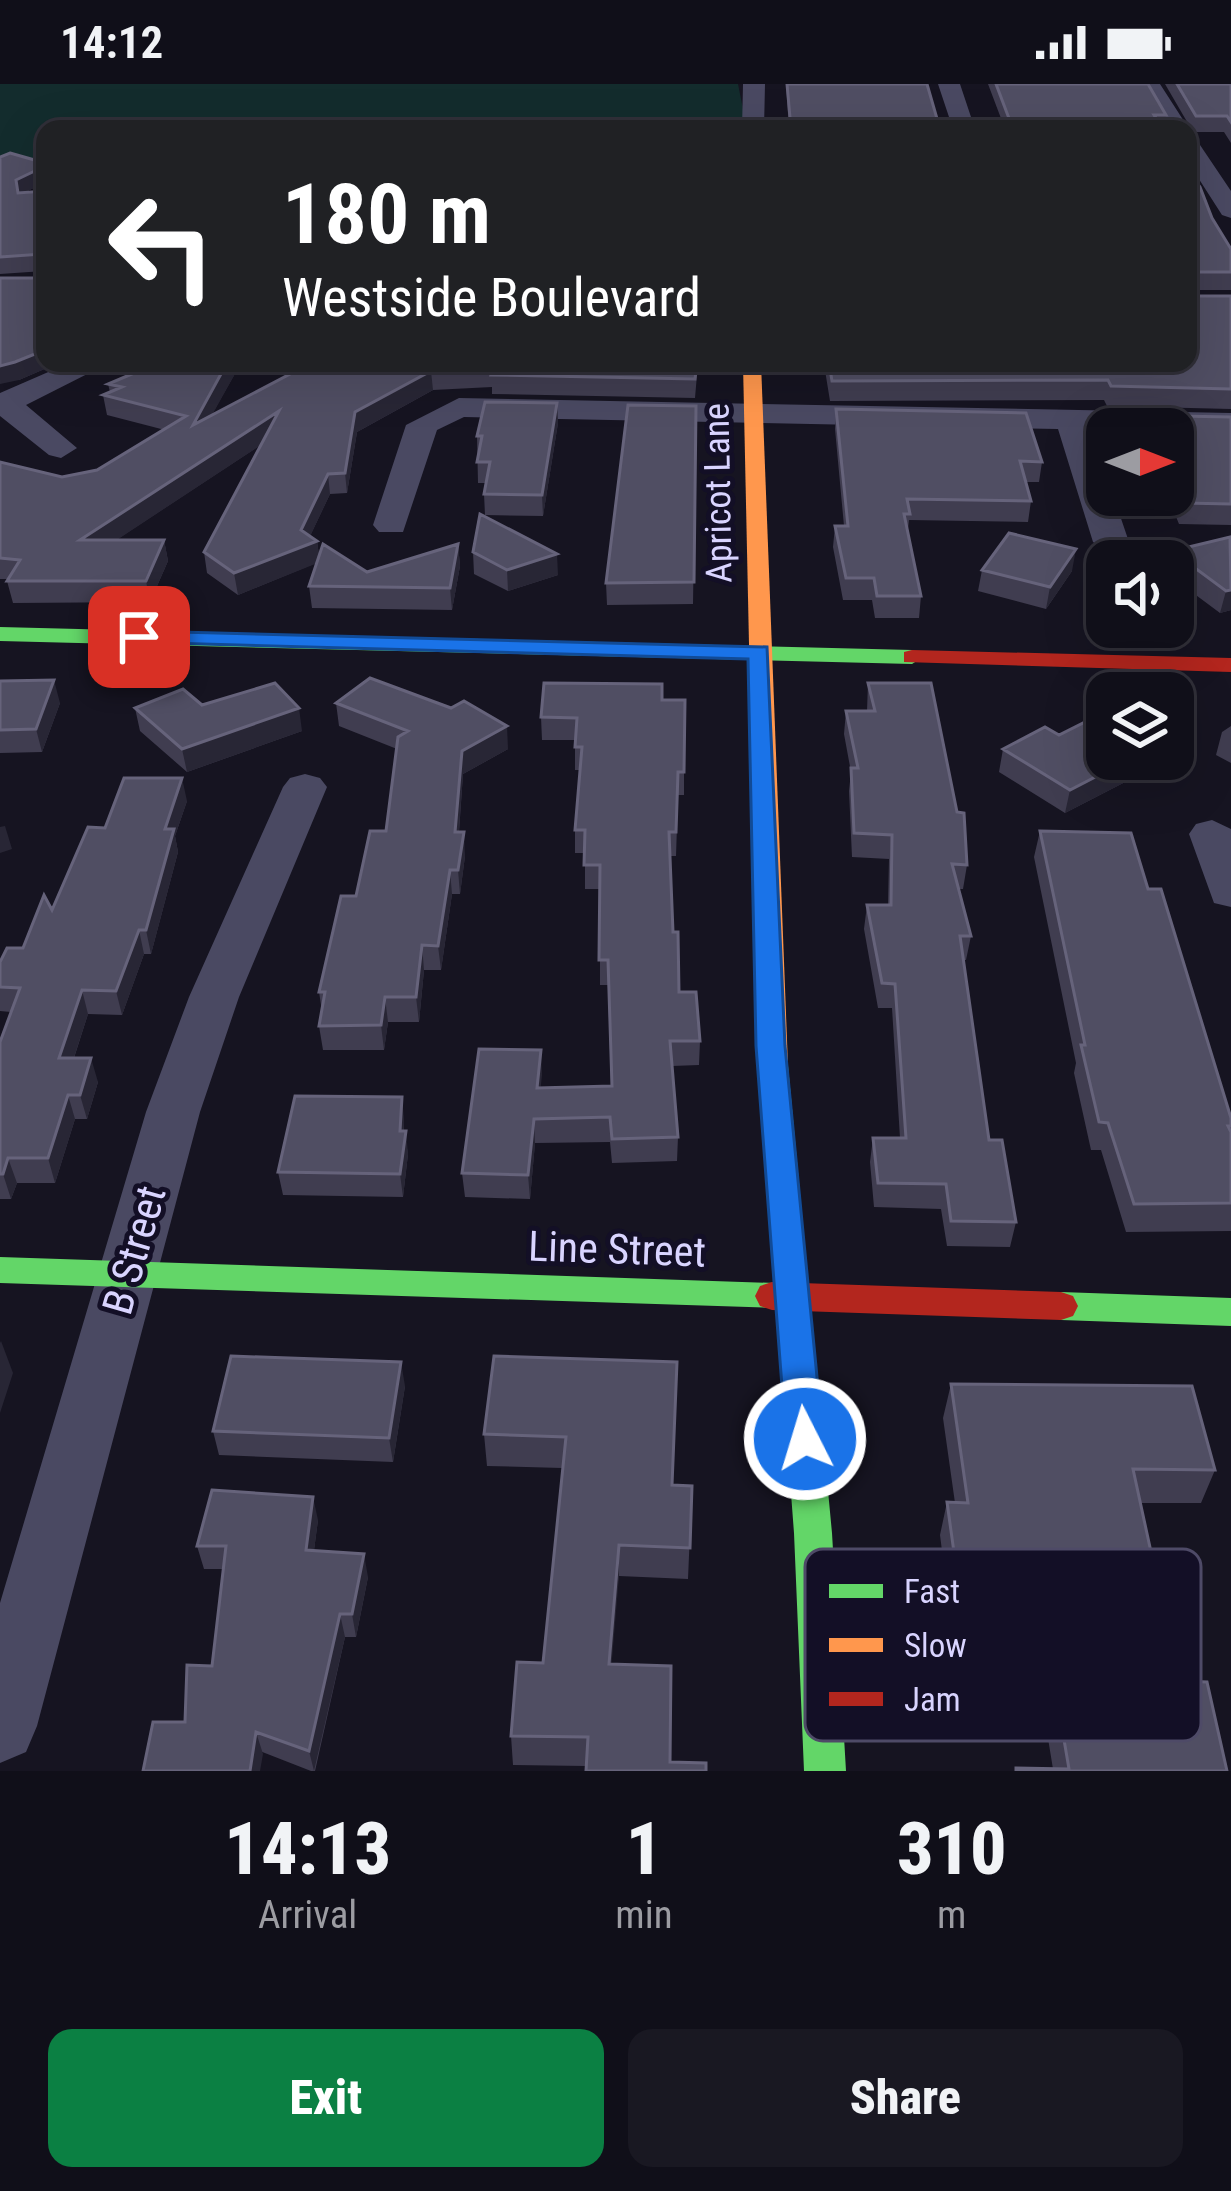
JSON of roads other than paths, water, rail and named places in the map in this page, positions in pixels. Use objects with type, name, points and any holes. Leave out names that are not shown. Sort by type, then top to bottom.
[{"type":"street","points":[[753,120],[754,84]]},
{"type":"street","points":[[949,84],[961,120]]},
{"type":"street","points":[[1149,84],[1172,120]]},
{"type":"street","points":[[1197,158],[1231,210]]},
{"type":"street","points":[[61,448],[3,404],[74,372]]},
{"type":"street","name":"Apricot Lane","points":[[752,372],[771,1046],[814,1549]]},
{"type":"street","points":[[391,525],[422,425],[445,410],[471,406],[1231,423]]},
{"type":"street","points":[[1071,419],[1110,540]]},
{"type":"street","points":[[0,634],[1231,665]]},
{"type":"street","name":"B Street","points":[[0,1726],[173,1112],[207,1016],[305,787]]},
{"type":"street","points":[[1212,834],[1231,892]]},
{"type":"street","name":"Line Street","points":[[0,1270],[1231,1312]]},
{"type":"street","name":"Apricot Lane","points":[[823,1741],[825,1771]]}]
